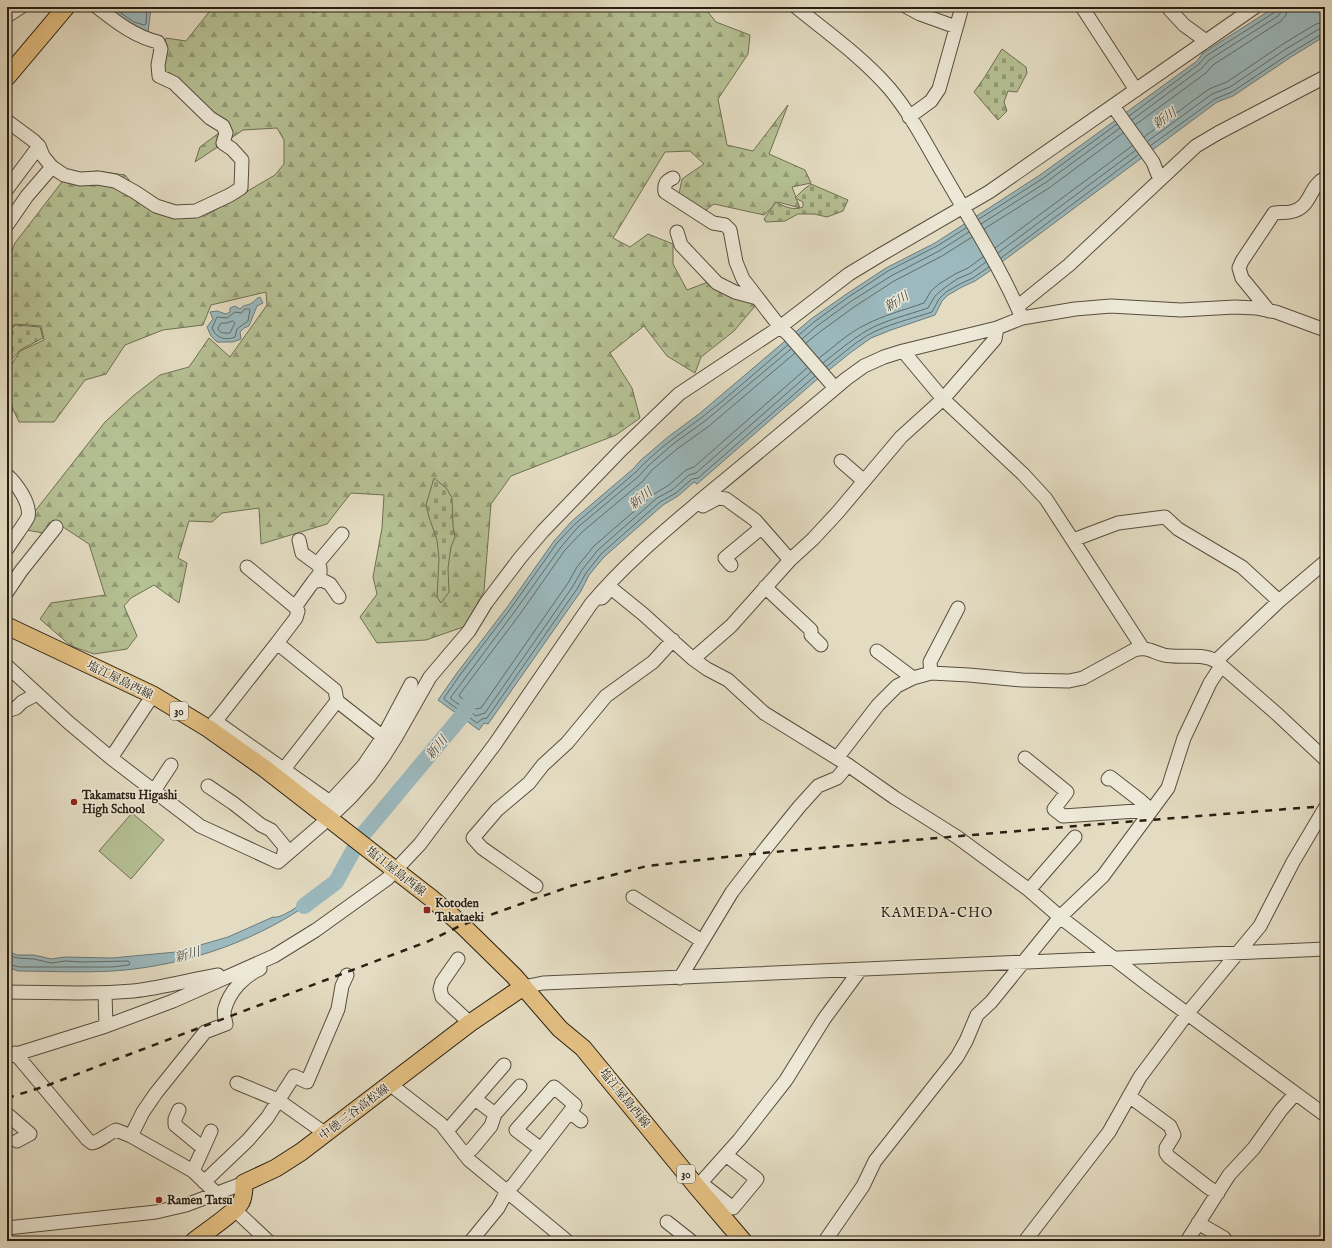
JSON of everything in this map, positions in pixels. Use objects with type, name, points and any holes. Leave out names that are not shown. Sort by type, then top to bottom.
[{"type":"main road","points":[[7,77],[66,7]]},
{"type":"main road","name":"塩江屋島西線","points":[[7,626],[212,725],[331,821],[394,868],[462,926],[523,987],[560,1029],[583,1048],[699,1185],[743,1241]]},
{"type":"main road","name":"中徳三谷高松線","points":[[244,1183],[276,1168],[301,1152],[470,1023],[523,987]]},
{"type":"main road","points":[[194,1241],[284,1170],[301,1152]]},
{"type":"main road","points":[[238,1206],[244,1193],[244,1183]]},
{"type":"street","points":[[7,16],[21,7]]},
{"type":"street","points":[[7,121],[39,146],[43,156],[52,167],[64,175],[80,179],[98,178],[116,181],[156,206],[175,212],[196,211],[230,195],[241,188],[242,160],[232,149],[223,144],[226,133],[223,126],[210,118],[174,84],[159,76],[158,65],[161,49],[158,42],[150,40],[117,23],[97,7]]},
{"type":"street","points":[[796,7],[855,53],[890,89],[909,117],[964,209],[1001,275],[1020,313]]},
{"type":"street","points":[[907,7],[920,14],[956,27]]},
{"type":"street","points":[[909,117],[931,101],[939,89],[962,7]]},
{"type":"street","points":[[1082,7],[1136,90]]},
{"type":"street","points":[[1169,7],[1184,25],[1206,41]]},
{"type":"street","points":[[7,666],[111,758],[200,826],[278,862],[331,821],[369,776],[384,756],[430,677],[468,631],[490,597],[543,531],[621,450],[679,394],[784,331],[849,274],[964,209],[1114,108],[1136,90],[1255,7]]},
{"type":"street","points":[[217,1194],[193,1171],[131,1136],[116,1130],[108,1133],[98,1142],[92,1143],[11,1055],[106,1026],[173,1001],[274,956],[351,906],[387,879],[394,868],[420,844],[495,744],[580,621],[608,584],[621,570],[832,385],[864,366],[903,350],[997,328],[1020,313],[1196,146],[1325,77]]},
{"type":"street","points":[[1114,108],[1153,162],[1160,180]]},
{"type":"street","points":[[7,189],[39,146]]},
{"type":"street","points":[[7,225],[27,196],[52,167]]},
{"type":"street","points":[[673,178],[667,181],[664,185],[665,192],[714,223],[725,225],[730,230],[736,262],[743,279],[784,331],[832,385]]},
{"type":"street","points":[[1269,310],[1242,278],[1240,268],[1242,261],[1274,213],[1290,212],[1300,209],[1306,204],[1316,184],[1325,178]]},
{"type":"street","points":[[677,232],[681,245],[717,283],[735,292],[757,298]]},
{"type":"street","points":[[1020,313],[1039,315],[1075,309],[1111,306],[1181,310],[1235,307],[1256,308],[1269,310],[1325,330]]},
{"type":"street","points":[[693,659],[731,626],[790,560],[813,539],[838,512],[901,437],[943,399],[995,339],[997,328]]},
{"type":"street","points":[[903,350],[943,399],[1027,478],[1046,499],[1142,647],[1164,655],[1208,657],[1219,663],[1278,714],[1325,759]]},
{"type":"street","points":[[841,461],[864,481]]},
{"type":"street","points":[[7,475],[22,492],[26,503],[28,516],[7,549]]},
{"type":"street","points":[[693,507],[704,506],[718,498],[726,499],[755,520],[790,560]]},
{"type":"street","points":[[1073,540],[1118,523],[1165,517],[1178,529],[1242,567],[1279,602]]},
{"type":"street","points":[[7,592],[21,571],[56,527]]},
{"type":"street","points":[[731,565],[725,558],[761,528]]},
{"type":"street","points":[[317,564],[342,534]]},
{"type":"street","points":[[295,607],[320,573],[320,568],[317,564],[302,553],[299,540]]},
{"type":"street","points":[[825,1241],[862,1186],[875,1161],[957,1057],[966,1041],[977,1015],[990,1002],[1060,917],[1102,876],[1168,788],[1184,738],[1219,663],[1279,602],[1325,562]]},
{"type":"street","points":[[247,567],[298,611],[296,618],[212,725],[284,769],[330,802],[364,766],[383,737],[411,684]]},
{"type":"street","points":[[313,582],[322,580],[330,584],[339,597]]},
{"type":"street","points":[[765,587],[810,630],[811,635],[821,646]]},
{"type":"street","points":[[580,621],[586,620],[611,588],[643,614],[693,659],[707,669],[728,680],[764,713],[843,762],[957,837],[1029,890],[1060,917],[1187,1014],[1324,1114]]},
{"type":"street","points":[[931,673],[930,662],[958,608]]},
{"type":"street","points":[[536,886],[482,848],[473,838],[497,810],[529,783],[543,765],[567,743],[606,696],[652,662],[673,640]]},
{"type":"street","points":[[277,643],[336,690],[337,701],[284,769]]},
{"type":"street","points":[[680,978],[732,892],[799,807],[818,786],[837,778],[843,762],[878,705],[897,686],[913,678],[931,673],[1022,680],[1069,681],[1083,678],[1142,647]]},
{"type":"street","points":[[877,651],[913,678]]},
{"type":"street","points":[[7,712],[16,708],[22,702],[37,694]]},
{"type":"street","points":[[111,758],[152,695]]},
{"type":"street","points":[[337,701],[383,737]]},
{"type":"street","points":[[1025,758],[1067,792],[1054,809],[1063,816],[1151,810]]},
{"type":"street","points":[[154,791],[172,765]]},
{"type":"street","points":[[1108,779],[1110,777],[1151,810]]},
{"type":"street","points":[[208,786],[234,803],[261,825],[271,830],[285,847],[283,857]]},
{"type":"street","points":[[1025,1241],[1109,1132],[1140,1077],[1187,1014],[1260,926],[1293,862],[1325,808]]},
{"type":"street","points":[[1029,890],[1075,838]]},
{"type":"street","points":[[633,897],[702,941]]},
{"type":"street","points":[[523,987],[543,983],[1325,949]]},
{"type":"street","points":[[131,1136],[143,1112],[156,1093],[205,1032],[226,1024],[224,1009],[238,984],[254,972],[270,964],[274,956]]},
{"type":"street","points":[[458,959],[442,982],[440,989],[442,997],[470,1023]]},
{"type":"street","points":[[726,1155],[757,1179],[733,1208],[699,1185],[739,1140],[786,1080],[824,1019],[860,970]]},
{"type":"street","points":[[7,992],[105,993],[157,988],[234,973]]},
{"type":"street","points":[[204,1182],[248,1140],[267,1118],[294,1076],[307,1082],[338,1009],[342,986],[347,975]]},
{"type":"street","points":[[105,993],[106,1026]]},
{"type":"street","points":[[447,1131],[504,1064]]},
{"type":"street","points":[[237,1083],[278,1100],[326,1134]]},
{"type":"street","points":[[391,1084],[441,1124],[469,1160],[567,1241]]},
{"type":"street","points":[[464,1154],[472,1149],[491,1126],[495,1114],[520,1086]]},
{"type":"street","points":[[471,1241],[498,1208],[507,1191],[514,1184],[576,1105],[554,1087],[516,1130],[541,1149]]},
{"type":"street","points":[[1187,1241],[1229,1175],[1261,1139],[1281,1110],[1295,1094]]},
{"type":"street","points":[[1129,1096],[1170,1126],[1174,1135],[1166,1148],[1166,1153],[1169,1157],[1209,1188],[1218,1193]]},
{"type":"street","points":[[479,1102],[495,1114]]},
{"type":"street","points":[[179,1110],[174,1118],[175,1125],[203,1148]]},
{"type":"street","points":[[570,1112],[581,1121]]},
{"type":"street","points":[[7,1114],[30,1134],[17,1141]]},
{"type":"street","points":[[193,1171],[211,1132]]},
{"type":"street","points":[[7,1228],[156,1212],[186,1205],[244,1183]]},
{"type":"street","points":[[238,1206],[268,1241]]},
{"type":"street","points":[[667,1222],[691,1241]]},
{"type":"street","points":[[1198,1223],[1224,1238],[1226,1241]]},
{"type":"green space","points":[[213,7],[310,7],[313,13],[331,7],[704,7],[716,22],[750,35],[748,54],[718,99],[727,145],[753,151],[788,105],[769,154],[805,170],[811,183],[792,187],[800,208],[778,202],[764,215],[714,204],[703,212],[678,199],[682,179],[704,164],[690,151],[665,152],[613,238],[630,247],[648,234],[673,244],[673,264],[687,290],[708,282],[746,296],[755,306],[734,331],[701,357],[695,373],[667,356],[644,326],[610,353],[632,388],[640,418],[616,435],[511,476],[491,504],[484,591],[466,626],[426,640],[377,643],[360,617],[377,594],[373,577],[382,528],[384,495],[351,493],[327,524],[261,544],[259,508],[222,513],[212,522],[189,521],[178,558],[187,563],[179,603],[154,585],[131,598],[124,606],[137,636],[127,649],[94,654],[71,646],[40,619],[51,603],[105,595],[89,544],[57,523],[43,533],[21,529],[105,422],[133,396],[160,375],[189,367],[209,338],[230,357],[267,305],[266,292],[211,305],[203,325],[163,330],[125,345],[106,374],[85,380],[54,422],[19,422],[7,396],[7,372],[20,351],[44,340],[41,326],[15,324],[7,332],[7,264],[15,243],[65,178],[96,171],[125,175],[142,196],[174,216],[205,216],[275,175],[284,164],[284,140],[277,128],[243,130],[195,162],[200,147],[223,130],[159,67],[166,38],[186,41]]},
{"type":"green space","points":[[1002,49],[1026,67],[1027,73],[1017,92],[1008,91],[1004,102],[1007,111],[998,120],[974,92]]},
{"type":"green space","points":[[811,184],[848,200],[843,211],[827,217],[814,214],[798,214],[785,221],[766,222],[764,219],[776,202],[790,208],[796,209],[803,207],[803,202],[795,198]]},
{"type":"green space","points":[[15,325],[40,327],[43,338],[20,350],[7,365],[7,334]]},
{"type":"green space","points":[[7,396],[12,404],[12,408],[7,431]]},
{"type":"green space","points":[[434,478],[447,489],[452,498],[455,537],[451,547],[448,568],[449,592],[441,603],[437,597],[439,559],[437,540],[426,505]]},
{"type":"green space","points":[[132,813],[164,840],[131,879],[99,851]]},
{"type":"water","points":[[106,7],[151,7],[148,33],[133,25]]},
{"type":"water","points":[[1275,7],[1325,7],[1325,36],[1233,96],[1217,102],[987,273],[948,295],[942,301],[935,315],[871,338],[814,382],[697,484],[694,482],[678,496],[663,505],[604,557],[589,575],[581,591],[488,724],[484,723],[479,730],[438,700],[554,541],[572,521],[668,437],[699,414],[811,319],[886,268],[935,243],[1040,175],[1197,61],[1203,53]]},
{"type":"water","points":[[260,297],[263,303],[257,306],[249,326],[240,332],[241,339],[233,342],[217,342],[211,336],[207,327],[213,319],[210,312],[217,311],[226,314],[230,312],[230,308],[235,306],[240,309]]},
{"type":"water","points":[[322,888],[321,895],[274,925],[248,938],[196,957],[141,968],[113,971],[18,971],[7,967],[7,951],[17,955],[34,955],[51,959],[65,957],[112,958],[176,952],[228,937],[273,917],[284,915]]},
{"type":"waterway","name":"新川","points":[[304,906],[336,882],[360,838],[461,717],[472,699]]},
{"type":"railway","points":[[7,1098],[43,1087],[429,941],[462,925],[571,886],[647,866],[762,853],[1325,806]]},
{"type":"place","name":"Takamatsu Higashi High School","points":[[74,802]]},
{"type":"place","name":"Kotoden Takataeki","points":[[427,910]]},
{"type":"place","name":"Ramen Tatsu","points":[[159,1200]]},
{"type":"district","name":"KAMEDA-CHO","points":[[937,912]]}]
